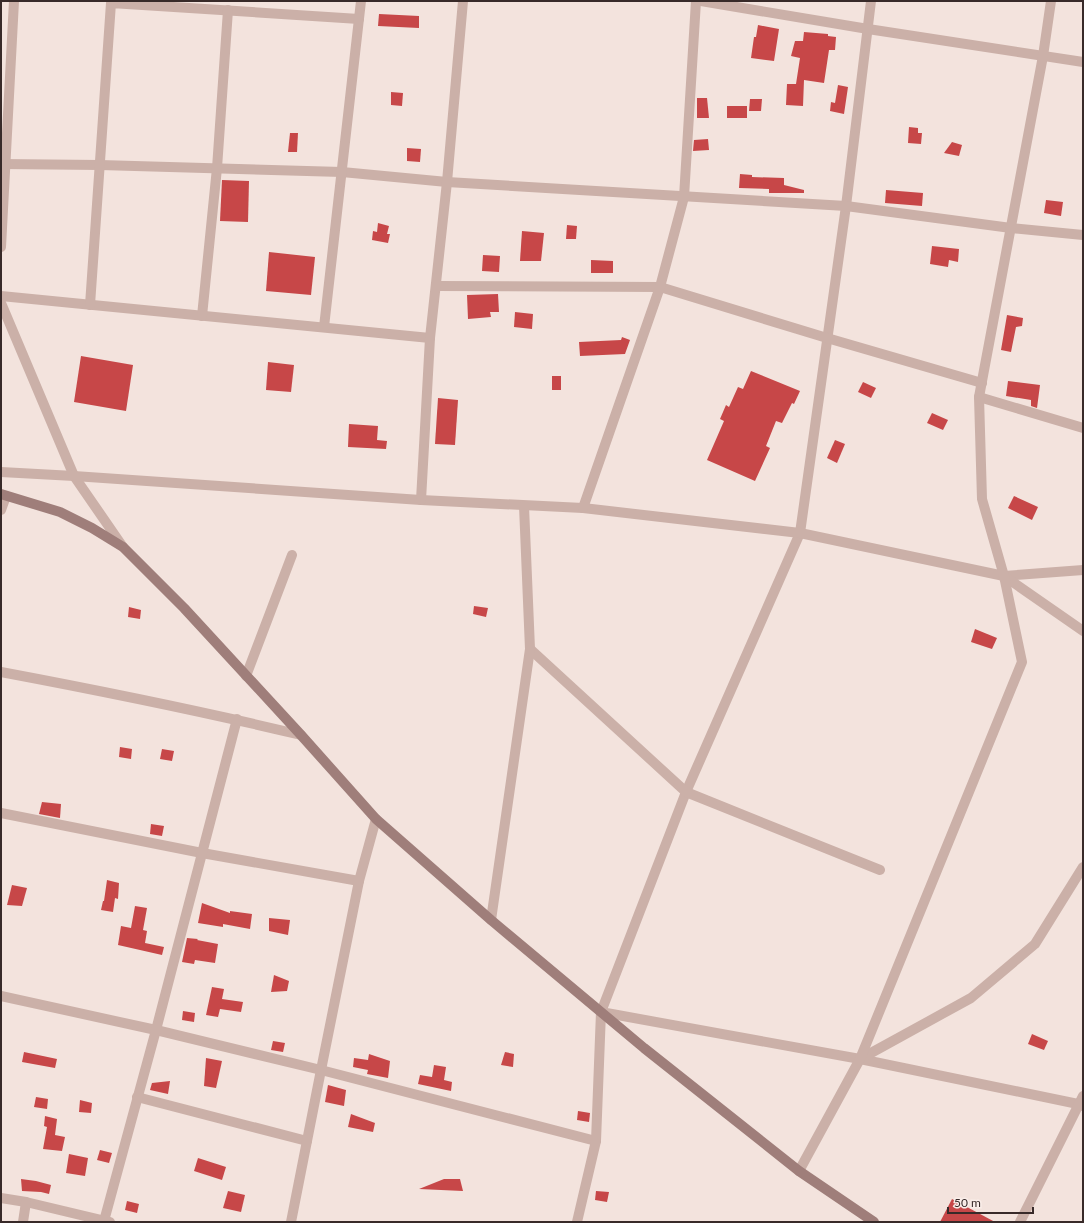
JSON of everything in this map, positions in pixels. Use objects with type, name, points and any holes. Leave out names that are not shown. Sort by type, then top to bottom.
[{"type":"main road","points":[[4,495],[60,512],[92,528],[123,547],[184,608],[376,819],[490,920],[644,1048],[799,1172],[874,1222]]},
{"type":"street","points":[[1,247],[4,164],[14,1]]},
{"type":"street","points":[[324,327],[361,1]]},
{"type":"street","points":[[421,500],[430,338],[447,182],[463,1]]},
{"type":"street","points":[[583,508],[660,287],[684,197],[696,1]]},
{"type":"street","points":[[701,1],[868,29],[1083,62]]},
{"type":"street","points":[[577,1222],[596,1141],[601,1012],[686,792],[800,533],[846,206],[871,1]]},
{"type":"street","points":[[799,1172],[860,1058],[1022,662],[1004,576],[982,499],[979,397],[1043,56],[1051,1]]},
{"type":"street","points":[[90,305],[111,3],[359,19]]},
{"type":"street","points":[[202,316],[217,168],[228,10]]},
{"type":"street","points":[[4,164],[100,165],[342,172],[447,182],[846,206],[1011,228],[1083,235]]},
{"type":"street","points":[[436,286],[660,287],[982,383]]},
{"type":"street","points":[[1,296],[430,338]]},
{"type":"street","points":[[1,303],[74,476],[123,547]]},
{"type":"street","points":[[979,397],[1083,428]]},
{"type":"street","points":[[1,472],[421,500],[583,508],[800,533],[1004,576],[1083,570]]},
{"type":"street","points":[[1,510],[4,495]]},
{"type":"street","points":[[490,920],[530,649],[524,506]]},
{"type":"street","points":[[246,676],[292,556]]},
{"type":"street","points":[[1004,576],[1083,631]]},
{"type":"street","points":[[530,649],[686,792],[880,870]]},
{"type":"street","points":[[1,672],[134,697],[237,719],[301,735]]},
{"type":"street","points":[[1,1198],[26,1202],[107,1221],[137,1097],[156,1030],[237,719]]},
{"type":"street","points":[[1,813],[202,853],[360,881]]},
{"type":"street","points":[[291,1222],[360,881],[376,819]]},
{"type":"street","points":[[860,1058],[971,998],[1035,944],[1083,867]]},
{"type":"street","points":[[1,996],[156,1030],[321,1070],[596,1141]]},
{"type":"street","points":[[601,1012],[860,1058],[1081,1102],[1020,1222]]},
{"type":"street","points":[[137,1097],[307,1142]]},
{"type":"street","points":[[23,1222],[26,1202]]},
{"type":"building","points":[[379,14],[419,16],[419,28],[378,26]]},
{"type":"building","points":[[758,25],[779,29],[774,61],[751,58],[754,37],[756,37]]},
{"type":"building","points":[[804,32],[828,34],[828,36],[836,37],[835,50],[829,50],[824,83],[804,80],[803,106],[786,105],[787,84],[796,84],[800,58],[791,56],[795,41],[803,41]]},
{"type":"building","points":[[838,85],[848,87],[844,114],[830,111],[831,102],[835,103]]},
{"type":"building","points":[[391,92],[403,93],[402,106],[391,105]]},
{"type":"building","points":[[697,98],[707,98],[709,118],[697,118]]},
{"type":"building","points":[[750,99],[762,99],[761,111],[749,111]]},
{"type":"building","points":[[727,106],[747,106],[747,118],[727,118]]},
{"type":"building","points":[[909,127],[918,128],[918,133],[922,133],[921,144],[908,143]]},
{"type":"building","points":[[290,133],[298,133],[297,152],[288,152]]},
{"type":"building","points":[[708,139],[709,150],[693,151],[694,140]]},
{"type":"building","points":[[952,142],[962,145],[959,156],[944,153]]},
{"type":"building","points":[[407,148],[421,149],[420,162],[407,161]]},
{"type":"building","points":[[740,174],[752,175],[752,177],[784,178],[784,185],[804,190],[804,193],[769,193],[769,189],[739,188]]},
{"type":"building","points":[[222,180],[249,181],[248,222],[220,221]]},
{"type":"building","points":[[886,190],[923,193],[922,206],[885,203]]},
{"type":"building","points":[[1046,200],[1063,202],[1061,216],[1044,213]]},
{"type":"building","points":[[378,223],[389,226],[387,234],[390,234],[388,243],[372,240],[373,231],[377,232]]},
{"type":"building","points":[[567,225],[577,226],[576,239],[566,239]]},
{"type":"building","points":[[522,231],[544,233],[541,261],[520,261]]},
{"type":"building","points":[[932,246],[959,249],[958,262],[949,260],[948,267],[930,264]]},
{"type":"building","points":[[269,252],[315,257],[311,295],[266,291]]},
{"type":"building","points":[[483,255],[500,256],[499,272],[482,271]]},
{"type":"building","points":[[591,260],[613,261],[613,273],[591,273]]},
{"type":"building","points":[[498,294],[499,312],[490,312],[491,317],[468,319],[467,295]]},
{"type":"building","points":[[515,312],[533,314],[532,329],[514,327]]},
{"type":"building","points":[[1007,315],[1023,318],[1022,326],[1016,327],[1011,352],[1001,350]]},
{"type":"building","points":[[622,337],[630,340],[625,354],[580,356],[579,342],[621,340]]},
{"type":"building","points":[[81,356],[133,365],[126,411],[74,402]]},
{"type":"building","points":[[268,362],[294,365],[291,392],[266,390]]},
{"type":"building","points":[[751,371],[800,391],[782,423],[776,421],[766,446],[770,448],[755,481],[707,460],[724,421],[720,419],[726,405],[729,407],[738,387],[743,389]]},
{"type":"building","points":[[552,376],[561,376],[561,390],[552,390]]},
{"type":"building","points":[[1008,381],[1040,385],[1037,408],[1031,406],[1031,400],[1006,396]]},
{"type":"building","points":[[863,382],[876,388],[871,398],[858,392]]},
{"type":"building","points":[[438,398],[458,400],[455,445],[435,444]]},
{"type":"building","points":[[932,413],[948,420],[943,430],[927,423]]},
{"type":"building","points":[[349,424],[378,426],[377,440],[387,441],[386,449],[348,447]]},
{"type":"building","points":[[835,440],[845,444],[837,463],[827,458]]},
{"type":"building","points":[[1014,496],[1038,507],[1032,520],[1008,508]]},
{"type":"building","points":[[474,606],[488,608],[486,617],[473,614]]},
{"type":"building","points":[[129,607],[141,610],[140,619],[128,617]]},
{"type":"building","points":[[975,629],[997,638],[992,649],[971,642]]},
{"type":"building","points":[[120,747],[132,749],[131,759],[119,757]]},
{"type":"building","points":[[162,749],[174,751],[172,761],[160,759]]},
{"type":"building","points":[[42,802],[61,804],[60,818],[39,814]]},
{"type":"building","points":[[151,824],[164,826],[162,836],[150,834]]},
{"type":"building","points":[[107,880],[119,883],[118,899],[115,898],[113,912],[101,910]]},
{"type":"building","points":[[12,885],[27,888],[22,906],[7,905]]},
{"type":"building","points":[[202,903],[230,913],[230,911],[252,914],[250,929],[223,924],[223,927],[198,923]]},
{"type":"building","points":[[135,906],[147,908],[143,930],[147,931],[145,943],[164,947],[162,955],[118,945],[121,926],[131,928]]},
{"type":"building","points":[[269,918],[290,920],[288,935],[269,931]]},
{"type":"building","points":[[187,938],[218,944],[215,963],[195,960],[194,964],[182,962]]},
{"type":"building","points":[[274,975],[289,981],[287,991],[271,992]]},
{"type":"building","points":[[212,987],[224,989],[222,999],[243,1002],[241,1012],[220,1009],[218,1017],[206,1015]]},
{"type":"building","points":[[183,1011],[195,1013],[194,1022],[182,1020]]},
{"type":"building","points":[[1032,1034],[1048,1041],[1044,1050],[1028,1044]]},
{"type":"building","points":[[273,1041],[285,1043],[283,1052],[271,1050]]},
{"type":"building","points":[[24,1052],[57,1059],[55,1068],[22,1062]]},
{"type":"building","points":[[505,1052],[514,1054],[513,1067],[501,1065]]},
{"type":"building","points":[[369,1054],[390,1061],[388,1078],[367,1074],[368,1070],[353,1067],[354,1058],[368,1060]]},
{"type":"building","points":[[206,1058],[222,1061],[216,1088],[204,1086]]},
{"type":"building","points":[[434,1065],[446,1067],[444,1080],[452,1082],[451,1091],[418,1084],[420,1075],[432,1077]]},
{"type":"building","points":[[170,1081],[168,1094],[150,1090],[152,1083]]},
{"type":"building","points":[[328,1085],[346,1090],[344,1106],[325,1102]]},
{"type":"building","points":[[36,1097],[48,1099],[47,1109],[34,1107]]},
{"type":"building","points":[[80,1100],[92,1103],[91,1113],[79,1112]]},
{"type":"building","points":[[578,1111],[590,1113],[589,1122],[577,1120]]},
{"type":"building","points":[[351,1114],[375,1123],[373,1132],[348,1127]]},
{"type":"building","points":[[45,1116],[57,1119],[55,1135],[65,1137],[62,1151],[43,1149],[47,1127],[44,1126]]},
{"type":"building","points":[[100,1150],[112,1153],[109,1163],[97,1160]]},
{"type":"building","points":[[69,1154],[88,1158],[85,1176],[66,1173]]},
{"type":"building","points":[[198,1158],[226,1167],[222,1180],[194,1171]]},
{"type":"building","points":[[21,1179],[51,1185],[49,1194],[22,1191]]},
{"type":"building","points":[[444,1179],[460,1179],[463,1191],[419,1189]]},
{"type":"building","points":[[228,1191],[245,1195],[241,1212],[223,1208]]},
{"type":"building","points":[[596,1191],[609,1192],[607,1202],[595,1200]]},
{"type":"building","points":[[952,1199],[995,1222],[940,1222]]},
{"type":"building","points":[[127,1201],[139,1204],[137,1213],[125,1210]]}]
